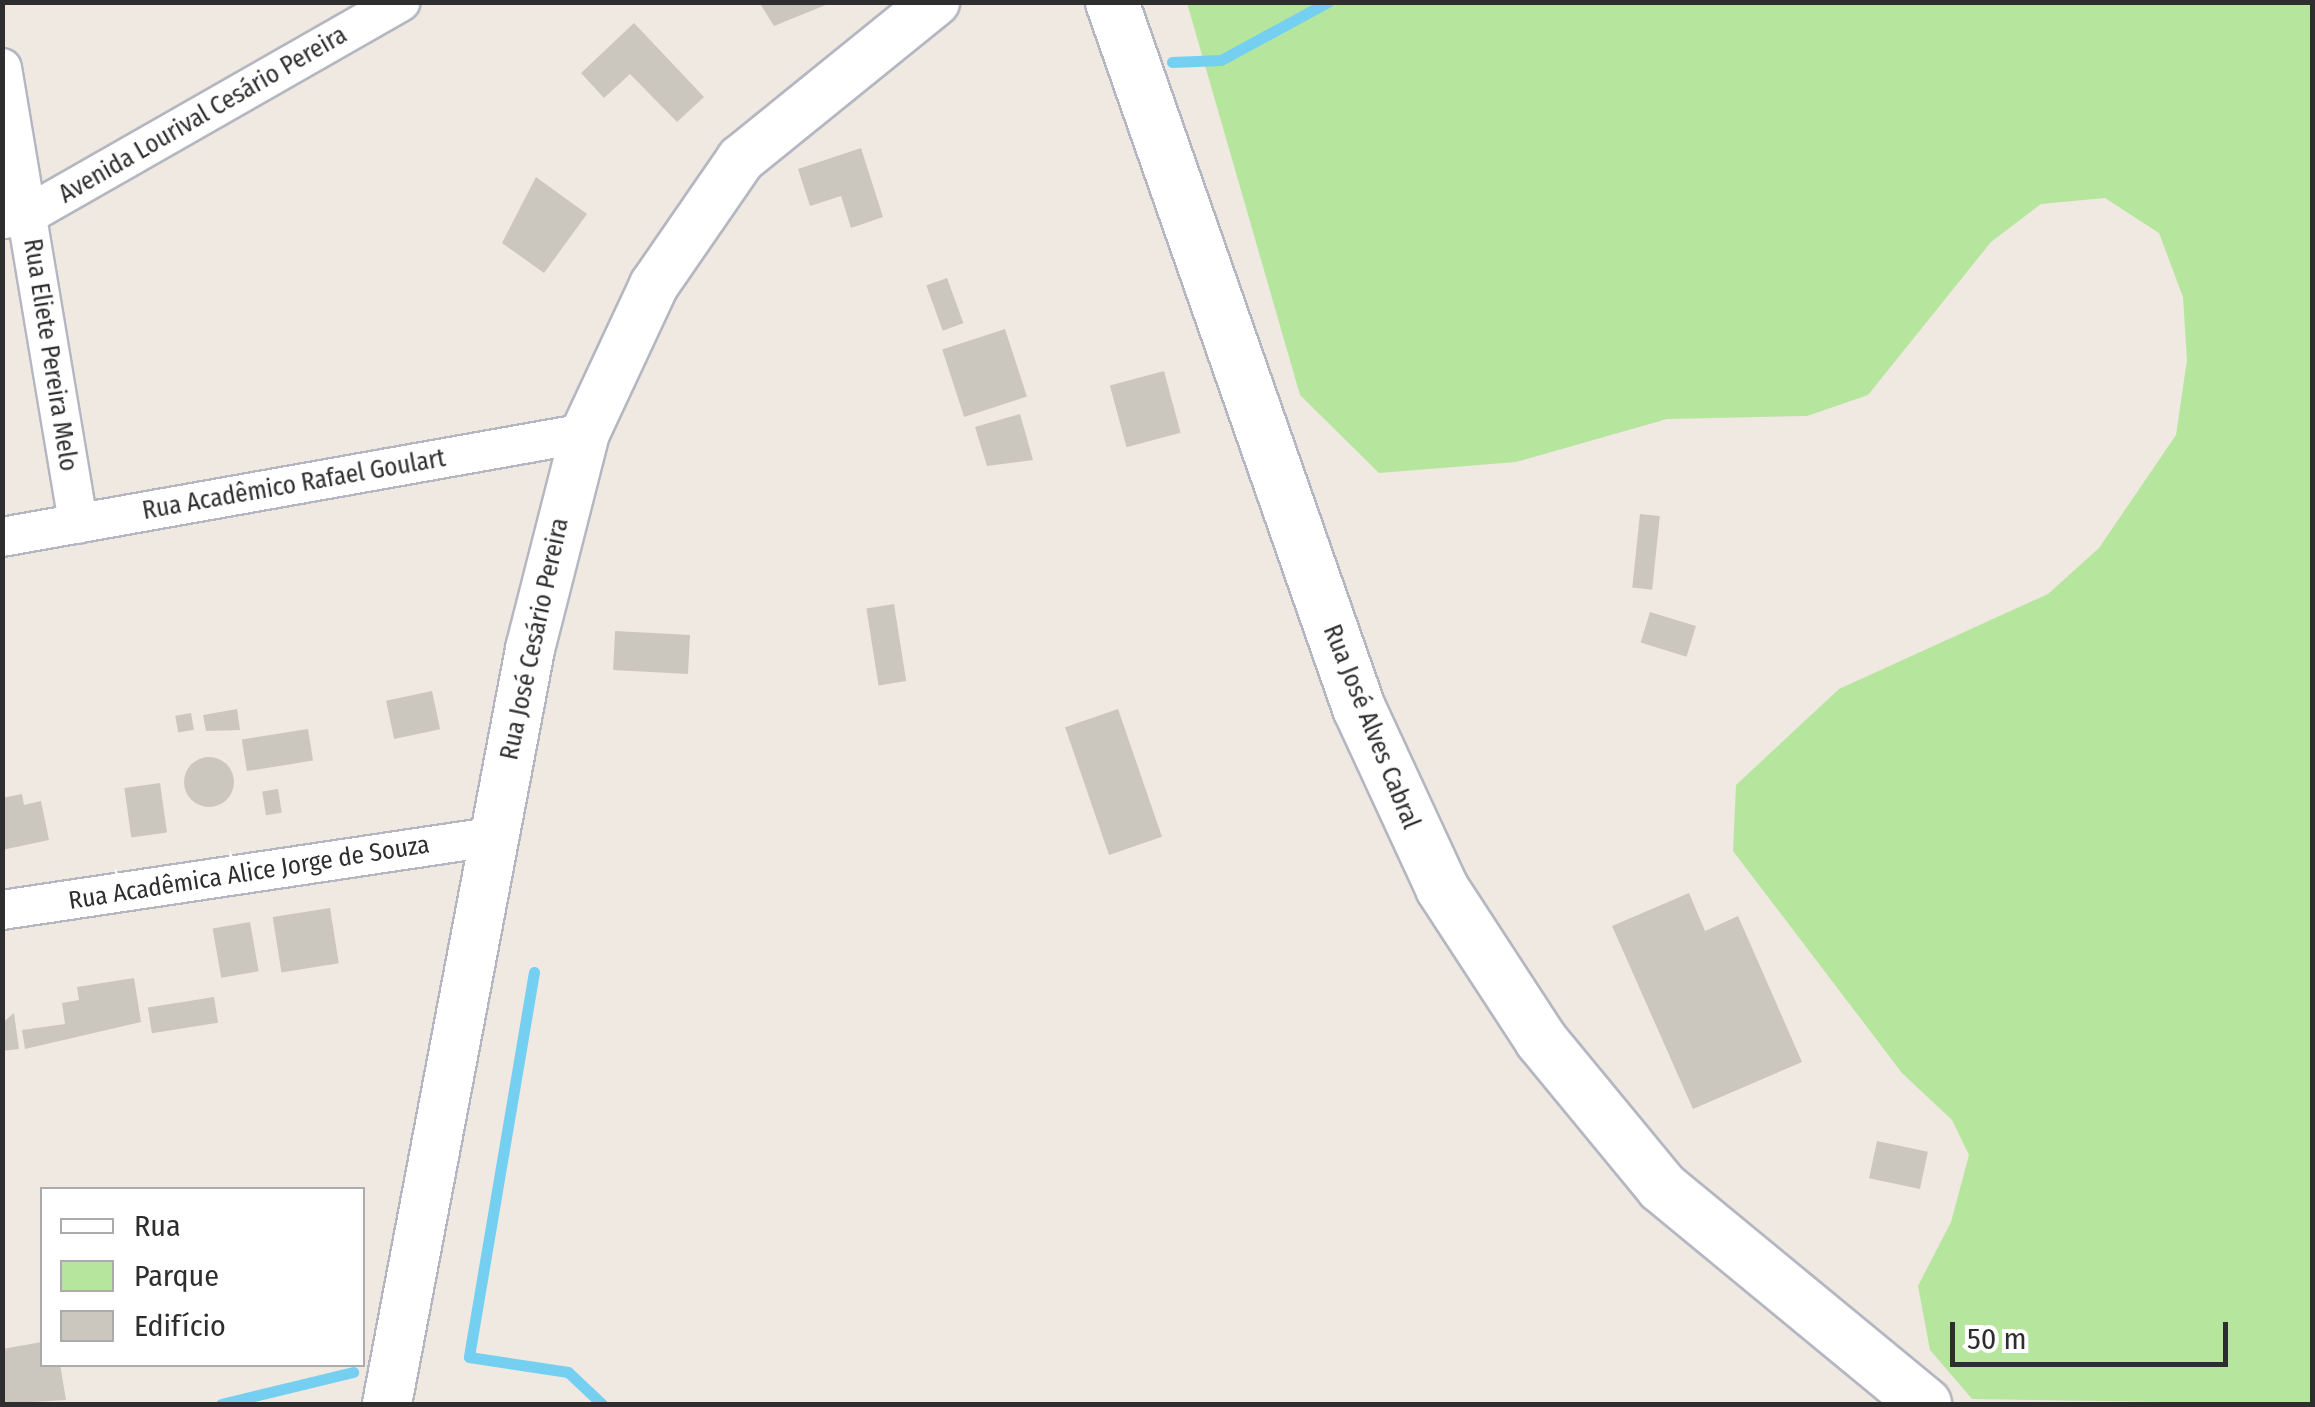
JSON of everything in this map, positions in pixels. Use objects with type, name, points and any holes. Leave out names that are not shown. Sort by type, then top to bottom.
[{"type":"main road","name":"Rua José Alves Cabral","points":[[1112,2],[1359,708],[1442,888],[1540,1040],[1662,1188],[1925,1404]]},
{"type":"street","name":"Avenida Lourival Cesário Pereira","points":[[15,217],[400,2]]},
{"type":"street","name":"Rua José Cesário Pereira","points":[[387,1404],[494,836],[585,433],[654,285],[741,160],[936,2]]},
{"type":"street","name":"Rua Eliete Pereira Melo","points":[[2,68],[15,217],[78,524]]},
{"type":"street","name":"Rua Acadêmico Rafael Goulart","points":[[2,537],[585,433]]},
{"type":"street","name":"Rua Acadêmica Alice Jorge de Souza","points":[[2,910],[494,836]]},
{"type":"green space","points":[[1187,3],[2312,3],[2312,1404],[1972,1399],[1930,1350],[1918,1286],[1951,1222],[1969,1155],[1952,1120],[1902,1073],[1733,851],[1736,785],[1839,689],[2048,594],[2099,548],[2176,435],[2187,360],[2183,297],[2159,233],[2105,198],[2041,204],[1991,242],[1868,395],[1807,416],[1667,419],[1516,462],[1379,473],[1300,395]]},
{"type":"building","points":[[759,2],[833,2],[774,26]]},
{"type":"building","points":[[634,23],[704,97],[677,122],[630,74],[604,98],[581,73]]},
{"type":"building","points":[[861,148],[883,217],[851,228],[841,196],[810,206],[798,169]]},
{"type":"building","points":[[536,177],[587,214],[544,273],[502,243]]},
{"type":"building","points":[[947,278],[963,323],[943,331],[926,286]]},
{"type":"building","points":[[1005,329],[1027,397],[964,417],[942,349]]},
{"type":"building","points":[[1164,371],[1181,433],[1126,447],[1110,385]]},
{"type":"building","points":[[1020,414],[1033,460],[987,466],[975,427]]},
{"type":"building","points":[[1640,514],[1660,516],[1652,590],[1632,588]]},
{"type":"building","points":[[894,604],[906,681],[879,685],[866,608]]},
{"type":"building","points":[[1650,612],[1696,626],[1687,657],[1641,643]]},
{"type":"building","points":[[615,631],[690,635],[688,674],[613,670]]},
{"type":"building","points":[[432,691],[440,729],[394,739],[386,701]]},
{"type":"building","points":[[237,709],[240,730],[206,731],[203,715]]},
{"type":"building","points":[[1118,709],[1162,837],[1109,855],[1065,727]]},
{"type":"building","points":[[191,713],[194,730],[178,733],[175,716]]},
{"type":"building","points":[[308,729],[313,761],[247,771],[242,739]]},
{"type":"building","points":[[209,757],[227,764],[234,782],[227,800],[209,807],[191,800],[184,782],[191,764]]},
{"type":"building","points":[[160,783],[167,833],[131,838],[124,788]]},
{"type":"building","points":[[278,789],[282,813],[266,815],[262,792]]},
{"type":"building","points":[[22,794],[24,805],[41,801],[49,840],[2,850],[2,798]]},
{"type":"building","points":[[1689,893],[1705,931],[1738,916],[1802,1062],[1693,1109],[1612,926]]},
{"type":"building","points":[[330,908],[339,963],[281,972],[273,917]]},
{"type":"building","points":[[250,922],[259,971],[221,978],[213,929]]},
{"type":"building","points":[[134,978],[141,1022],[25,1049],[22,1030],[65,1024],[62,1003],[79,1000],[77,987]]},
{"type":"building","points":[[214,997],[218,1023],[152,1033],[148,1007]]},
{"type":"building","points":[[14,1013],[19,1049],[2,1051],[2,1023]]},
{"type":"building","points":[[1877,1141],[1928,1152],[1920,1189],[1869,1178]]},
{"type":"building","points":[[40,1342],[40,1367],[60,1367],[66,1400],[2,1404],[2,1349]]},
{"type":"waterway","points":[[1172,62],[1221,60],[1328,2]]},
{"type":"waterway","points":[[534,972],[469,1357],[568,1372],[602,1404]]},
{"type":"waterway","points":[[221,1404],[353,1372]]}]
